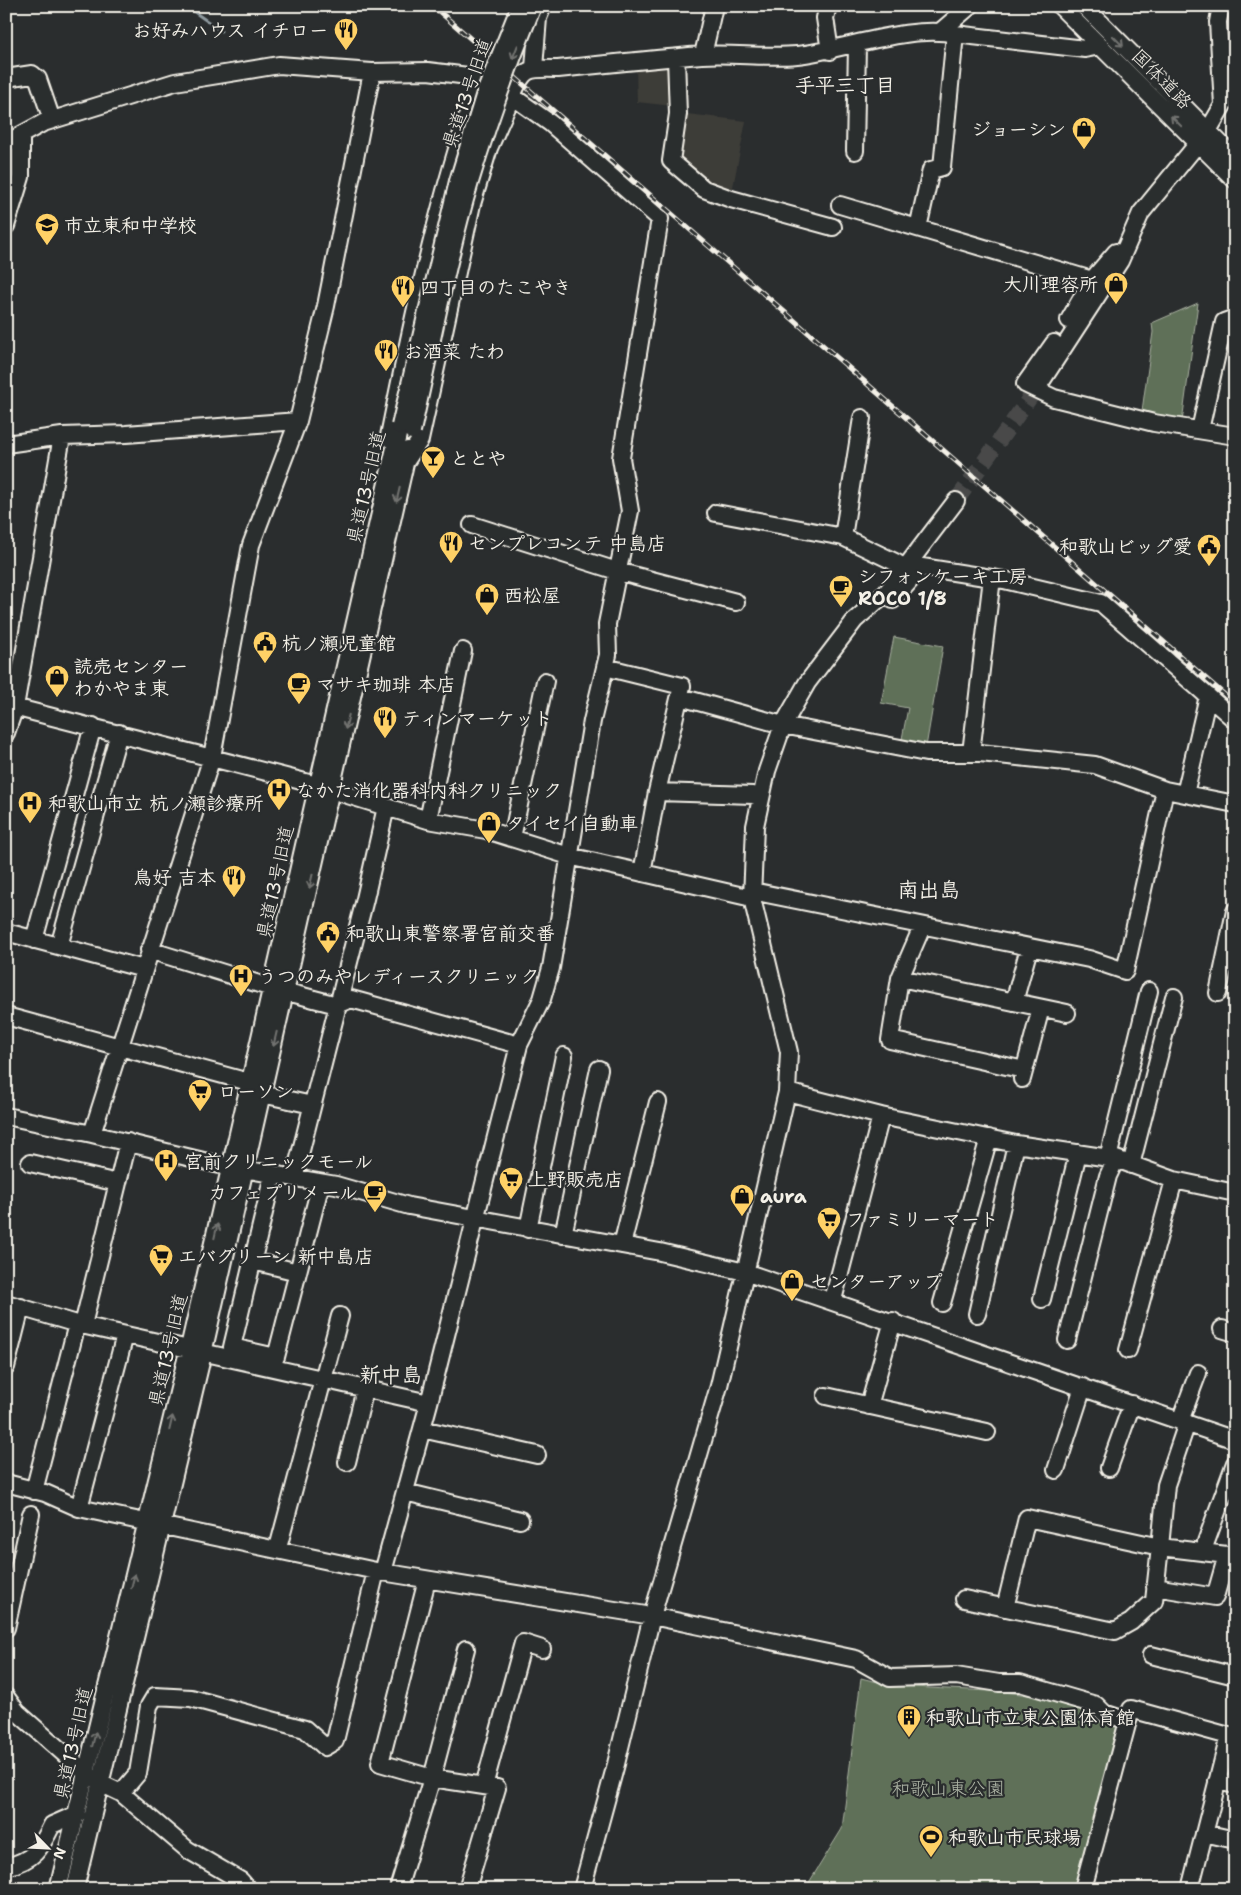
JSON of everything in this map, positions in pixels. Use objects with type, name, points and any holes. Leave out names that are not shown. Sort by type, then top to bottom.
[{"type":"street","points":[[519,6],[520,10],[538,10],[534,68]]},
{"type":"street","name":"県道13号旧道","points":[[58,1889],[86,1773],[154,1524],[259,1087],[324,788],[400,456],[458,181],[485,93],[519,6]]},
{"type":"street","points":[[703,55],[714,6]]},
{"type":"street","points":[[828,6],[825,18],[830,51]]},
{"type":"street","points":[[918,228],[930,170],[942,166],[948,33],[970,6]]},
{"type":"street","name":"国体道路","points":[[1060,6],[1100,46],[1202,136],[1235,158]]},
{"type":"street","name":"国体道路","points":[[1084,6],[1202,136],[1235,180]]},
{"type":"street","points":[[1041,382],[1120,261],[1141,214],[1202,136],[1222,105],[1218,22],[1221,6]]},
{"type":"street","name":"県道13号旧道","points":[[406,428],[470,184],[497,96],[538,10]]},
{"type":"street","points":[[479,81],[450,170],[403,363],[389,436],[400,456],[420,440],[472,204],[489,148],[512,96],[526,70],[534,68],[558,69],[703,55],[794,55],[830,51],[916,32],[948,33],[1085,49],[1100,46]]},
{"type":"street","points":[[855,151],[857,45]]},
{"type":"street","points":[[676,58],[678,114],[671,161],[704,190],[833,227]]},
{"type":"street","points":[[6,143],[52,120],[175,82],[279,65],[372,72],[428,71],[468,76],[512,96],[550,122],[660,219],[620,458],[630,511],[617,571],[608,624],[605,667],[592,721],[551,968],[542,999],[519,1045],[429,1403],[405,1492],[379,1571],[336,1741],[325,1747],[305,1729],[191,1698],[156,1696],[149,1706],[138,1773],[121,1793]]},
{"type":"street","points":[[92,1134],[212,757],[251,545],[298,421],[326,306],[372,72]]},
{"type":"street","points":[[6,78],[32,74],[38,79],[52,120]]},
{"type":"street","points":[[6,226],[21,177],[21,135]]},
{"type":"street","points":[[840,204],[1092,280]]},
{"type":"street","points":[[1131,236],[1092,280],[1070,320],[1025,384],[1054,398],[1154,424],[1235,436]]},
{"type":"street","points":[[1200,430],[1224,322],[1235,318]]},
{"type":"street","points":[[843,537],[862,418]]},
{"type":"street","points":[[6,444],[62,436],[126,434],[298,421]]},
{"type":"street","points":[[6,733],[62,436]]},
{"type":"street","points":[[582,1889],[616,1764],[652,1616],[719,1386],[787,1092],[789,1052],[752,895],[755,826],[767,771],[783,725],[807,683],[855,620],[868,610],[886,593],[951,498],[897,563],[879,588],[868,610]]},
{"type":"street","points":[[716,514],[843,537],[897,563]]},
{"type":"street","points":[[472,525],[617,571],[736,602]]},
{"type":"street","points":[[868,610],[888,605],[922,567],[992,578],[1102,603],[1235,720]]},
{"type":"street","points":[[971,753],[992,578]]},
{"type":"street","points":[[428,820],[463,651]]},
{"type":"street","points":[[605,667],[682,686],[657,792],[642,873]]},
{"type":"street","points":[[512,838],[545,681]]},
{"type":"street","points":[[1185,794],[1208,696]]},
{"type":"street","points":[[680,697],[783,725],[926,753],[971,753],[1095,766],[1165,790],[1235,804]]},
{"type":"street","points":[[11,706],[212,757],[324,788],[428,820],[486,830],[569,856],[752,895],[1089,959],[1125,970],[1165,790]]},
{"type":"street","points":[[34,940],[93,726]]},
{"type":"street","points":[[59,946],[119,733]]},
{"type":"street","points":[[657,792],[753,795],[761,798]]},
{"type":"street","points":[[294,1178],[365,899],[386,807]]},
{"type":"street","points":[[59,850],[84,857]]},
{"type":"street","points":[[1218,993],[1235,911]]},
{"type":"street","points":[[922,927],[900,978],[890,1040],[1023,1075],[1041,1008]]},
{"type":"street","points":[[6,932],[144,968]]},
{"type":"street","points":[[1014,1002],[1029,948]]},
{"type":"street","points":[[149,950],[279,990],[337,1005],[351,999],[519,1045]]},
{"type":"street","points":[[900,978],[1067,1013]]},
{"type":"street","points":[[1118,1161],[1149,991]]},
{"type":"street","points":[[1067,1340],[1108,1176],[1118,1161],[1174,997]]},
{"type":"street","points":[[6,1016],[121,1045],[312,1105]]},
{"type":"street","points":[[528,1229],[564,1056]]},
{"type":"street","points":[[563,1235],[599,1069]]},
{"type":"street","points":[[787,1092],[881,1116],[1016,1144],[1118,1161],[1174,1180],[1235,1193]]},
{"type":"street","points":[[622,1245],[658,1102]]},
{"type":"street","points":[[6,1116],[238,1168],[322,1183],[409,1206],[622,1245],[745,1272],[833,1300],[1235,1440]]},
{"type":"street","points":[[833,1300],[881,1116]]},
{"type":"street","points":[[942,1303],[989,1138]]},
{"type":"street","points":[[34,1490],[128,1142]]},
{"type":"street","points":[[977,1314],[1016,1144]]},
{"type":"street","points":[[1042,1299],[1078,1153]]},
{"type":"street","points":[[30,1163],[118,1183]]},
{"type":"street","points":[[273,1175],[232,1347],[276,1357],[322,1183]]},
{"type":"street","points":[[1128,1350],[1174,1180]]},
{"type":"street","points":[[253,1262],[298,1272]]},
{"type":"street","points":[[6,1368],[14,1305],[80,1325],[429,1403]]},
{"type":"street","points":[[278,1548],[340,1316]]},
{"type":"street","points":[[869,1406],[893,1321]]},
{"type":"street","points":[[79,1508],[125,1335]]},
{"type":"street","points":[[964,1599],[1115,1631],[1131,1622],[1154,1601],[1166,1485],[1198,1373]]},
{"type":"street","points":[[1056,1470],[1083,1388]]},
{"type":"street","points":[[347,1462],[365,1389]]},
{"type":"street","points":[[826,1396],[987,1432]]},
{"type":"street","points":[[1110,1468],[1132,1404]]},
{"type":"street","points":[[422,1429],[537,1455]]},
{"type":"street","points":[[1206,1542],[1235,1463]]},
{"type":"street","points":[[6,1483],[34,1490],[79,1508],[278,1548],[379,1571],[652,1616],[856,1659],[890,1678],[956,1676],[999,1683],[1020,1683],[1096,1705],[1104,1713],[1128,1721]]},
{"type":"street","points":[[405,1492],[520,1520]]},
{"type":"street","points":[[6,1628],[31,1514]]},
{"type":"street","points":[[1005,1608],[1027,1518],[1160,1547],[1227,1555],[1215,1597],[1155,1587]]},
{"type":"street","name":"県道13号旧道","points":[[75,1889],[100,1784],[154,1524]]},
{"type":"street","points":[[427,1580],[380,1763],[432,1778],[497,1788],[467,1889]]},
{"type":"street","points":[[484,1786],[523,1643],[542,1649]]},
{"type":"street","points":[[398,1889],[432,1778],[466,1649]]},
{"type":"street","points":[[1151,1655],[1235,1676]]},
{"type":"street","points":[[6,1697],[17,1712],[86,1773],[100,1784],[121,1793],[188,1850],[241,1881],[248,1889]]},
{"type":"street","points":[[1083,1889],[1131,1709],[1232,1737],[1217,1781],[1193,1888]]},
{"type":"street","points":[[1217,1781],[1235,1785]]},
{"type":"street","points":[[6,1867],[24,1862],[42,1847],[52,1825],[76,1814]]},
{"type":"street","points":[[1204,1833],[1235,1840]]},
{"type":"shaded area","points":[[670,64],[673,106],[637,102],[636,66]]},
{"type":"shaded area","points":[[679,113],[746,121],[731,197],[675,160]]},
{"type":"green space","points":[[1198,303],[1182,422],[1144,417],[1142,411],[1153,332],[1152,323]]},
{"type":"green space","points":[[894,637],[943,646],[926,747],[901,744],[908,708],[881,703]]},
{"type":"green space","name":"和歌山東公園","points":[[861,1678],[900,1685],[1034,1696],[1072,1707],[1120,1725],[1075,1889],[805,1889],[842,1829]]},
{"type":"waterway","points":[[186,6],[221,31]]},
{"type":"tunnel","points":[[956,501],[1041,382]]},
{"type":"railway","points":[[433,6],[1235,704]]},
{"type":"place","name":"お好みハウス イチロー","points":[[346,51]]},
{"type":"place","name":"ジョーシン","points":[[1084,150]]},
{"type":"place","name":"市立東和中学校","points":[[47,246]]},
{"type":"place","name":"大川理容所","points":[[1116,305]]},
{"type":"place","name":"四丁目のたこやき","points":[[403,308]]},
{"type":"place","name":"お酒菜 たわ","points":[[386,372]]},
{"type":"place","name":"ととや","points":[[433,479]]},
{"type":"place","name":"センプレコンテ 中島店","points":[[451,564]]},
{"type":"place","name":"和歌山ビッグ愛","points":[[1209,567]]},
{"type":"place","name":"シフォンケーキ工房 ROCO 1/8","points":[[841,608]]},
{"type":"place","name":"西松屋","points":[[487,616]]},
{"type":"place","name":"杭ノ瀬児童館","points":[[265,664]]},
{"type":"place","name":"読売センター わかやま東","points":[[57,698]]},
{"type":"place","name":"マサキ珈琲 本店","points":[[299,705]]},
{"type":"place","name":"ティンマーケット","points":[[385,739]]},
{"type":"place","name":"なかた消化器科内科クリニック","points":[[279,811]]},
{"type":"place","name":"和歌山市立 杭ノ瀬診療所","points":[[30,824]]},
{"type":"place","name":"タイセイ自動車","points":[[489,844]]},
{"type":"place","name":"鳥好 吉本","points":[[234,898]]},
{"type":"place","name":"和歌山東警察署宮前交番","points":[[328,954]]},
{"type":"place","name":"うつのみやレディースクリニック","points":[[241,997]]},
{"type":"place","name":"ローソン","points":[[200,1112]]},
{"type":"place","name":"宮前クリニックモール","points":[[166,1182]]},
{"type":"place","name":"上野販売店","points":[[511,1200]]},
{"type":"place","name":"カフェプリメール","points":[[375,1213]]},
{"type":"place","name":"aura","points":[[742,1217]]},
{"type":"place","name":"ファミリーマート","points":[[829,1240]]},
{"type":"place","name":"エバグリーン 新中島店","points":[[161,1277]]},
{"type":"place","name":"センターアップ","points":[[792,1302]]},
{"type":"place","name":"和歌山市立東公園体育館","points":[[909,1738]]},
{"type":"place","name":"和歌山市民球場","points":[[931,1858]]},
{"type":"district","name":"手平三丁目","points":[[845,85]]},
{"type":"district","name":"南出島","points":[[929,890]]},
{"type":"district","name":"新中島","points":[[391,1375]]}]
